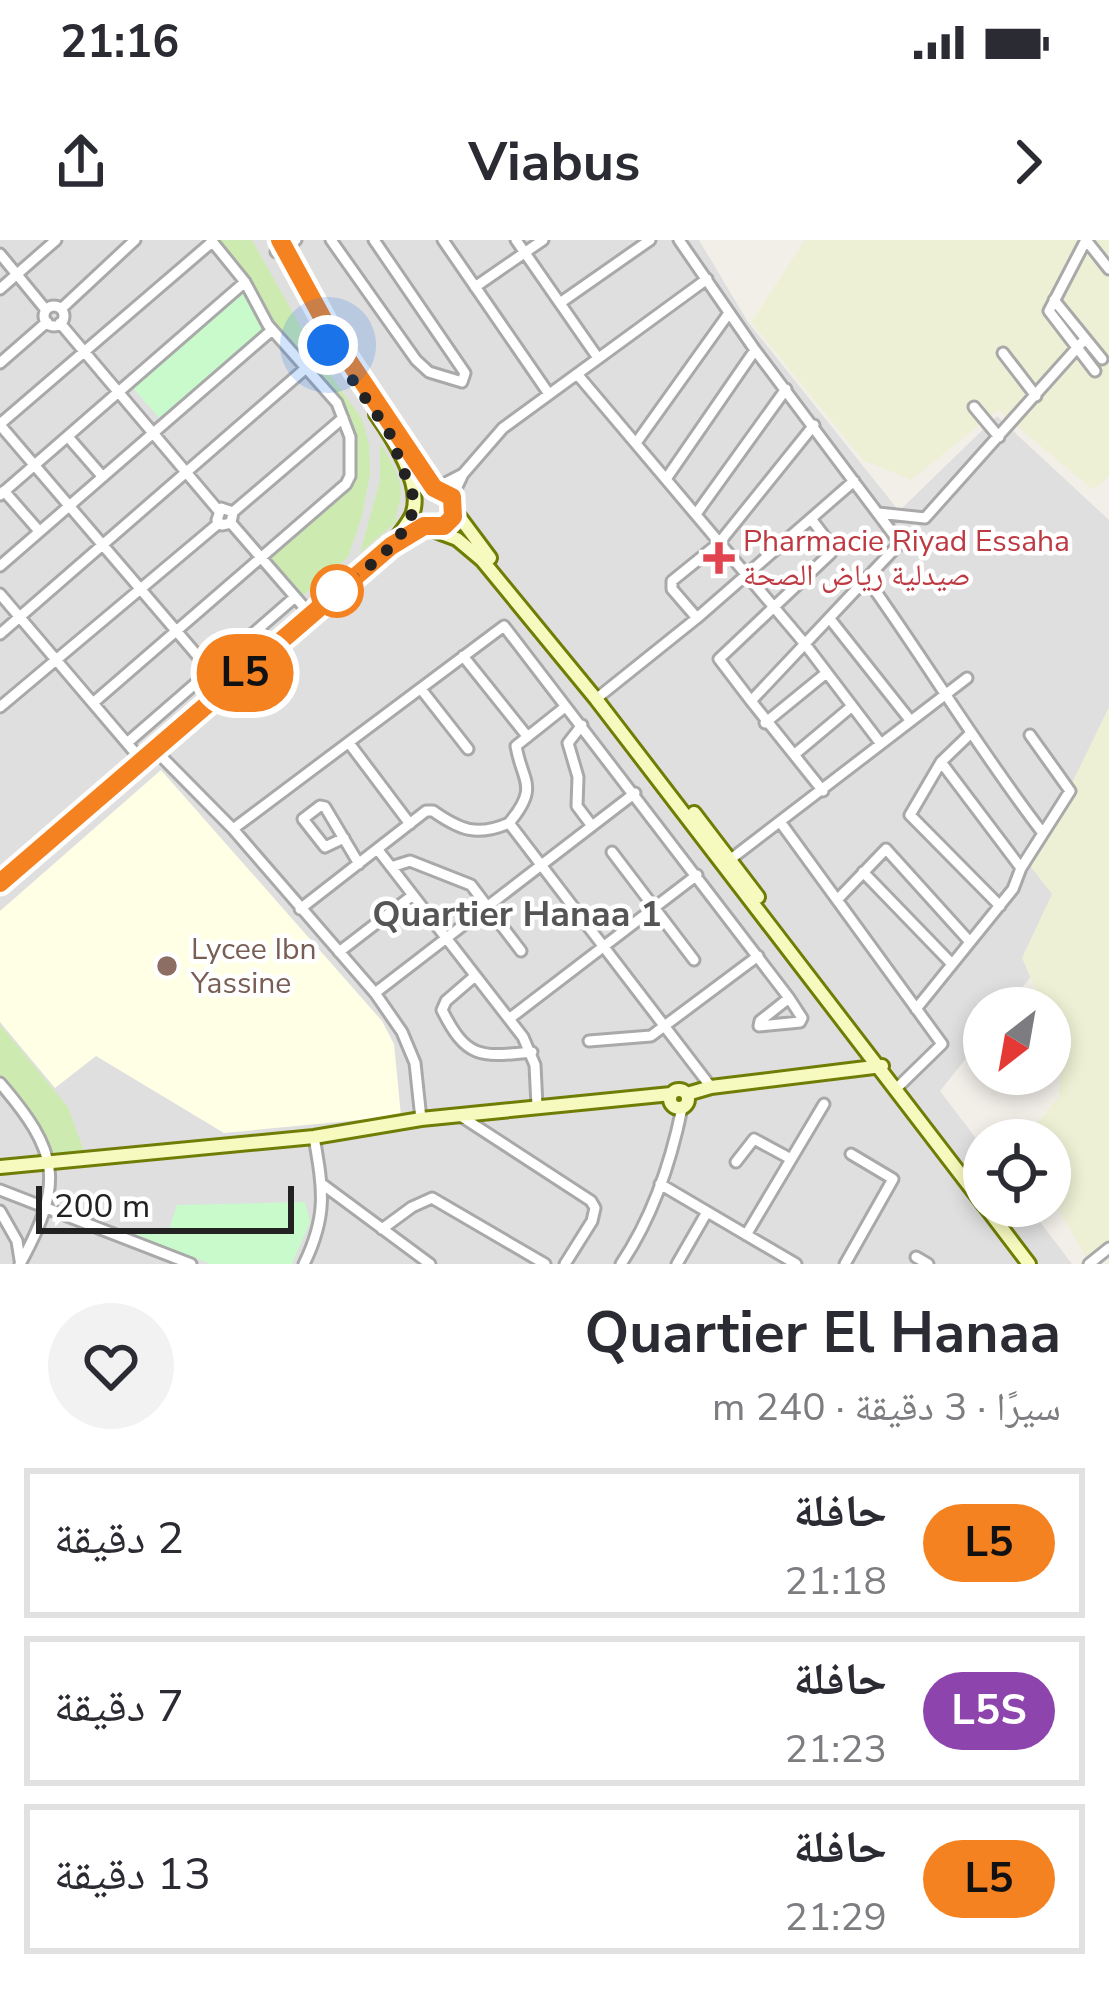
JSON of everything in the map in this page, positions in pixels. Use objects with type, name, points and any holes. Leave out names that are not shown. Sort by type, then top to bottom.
[{"type":"main road","points":[[281,244],[334,339],[435,488],[453,504],[963,1169]]},
{"type":"main road","points":[[281,244],[328,345],[389,432],[414,506],[431,528],[482,560],[599,696]]},
{"type":"main road","points":[[391,546],[414,506],[435,488]]},
{"type":"main road","points":[[0,883],[391,546],[449,523],[453,504]]},
{"type":"main road","points":[[881,1066],[963,1173]]},
{"type":"main road","points":[[0,1168],[314,1137],[421,1119],[679,1090],[685,1101],[711,1087],[881,1066]]},
{"type":"main road","points":[[1004,1227],[1034,1264]]},
{"type":"street","points":[[0,289],[56,240]]},
{"type":"street","points":[[61,308],[135,240]]},
{"type":"street","points":[[332,240],[416,360],[438,376],[464,380],[465,374],[374,240]]},
{"type":"street","points":[[443,240],[549,394]]},
{"type":"street","points":[[516,240],[598,358]]},
{"type":"street","points":[[475,287],[543,240]]},
{"type":"street","points":[[560,303],[650,240]]},
{"type":"street","points":[[679,240],[900,543],[751,701]]},
{"type":"street","points":[[1095,371],[1049,314],[1086,240],[1097,245],[1109,269]]},
{"type":"street","points":[[93,703],[178,633],[350,476],[350,437],[337,403],[272,330],[245,282],[211,241],[0,425],[139,588],[178,633],[211,671],[226,689]]},
{"type":"street","points":[[0,254],[47,316],[60,323],[218,510],[224,507],[228,519],[310,614]]},
{"type":"street","points":[[435,488],[463,474],[503,428],[707,279]]},
{"type":"street","points":[[39,531],[2,493],[245,282]]},
{"type":"street","points":[[1054,300],[1102,359]]},
{"type":"street","points":[[0,363],[53,306],[61,308]]},
{"type":"street","points":[[60,323],[61,308]]},
{"type":"street","points":[[636,443],[729,313]]},
{"type":"street","points":[[0,566],[272,330]]},
{"type":"street","points":[[878,513],[925,518],[1085,339]]},
{"type":"street","points":[[666,479],[755,350]]},
{"type":"street","points":[[1003,353],[1036,396]]},
{"type":"street","points":[[438,376],[456,361]]},
{"type":"street","points":[[0,634],[306,368]]},
{"type":"street","points":[[577,374],[806,644],[881,744]]},
{"type":"street","points":[[696,514],[786,389]]},
{"type":"street","points":[[974,407],[999,437]]},
{"type":"street","points":[[0,707],[343,418]]},
{"type":"street","points":[[697,618],[670,585],[719,543],[814,424]]},
{"type":"street","points":[[69,437],[102,476]]},
{"type":"street","points":[[453,504],[463,474]]},
{"type":"street","points":[[599,696],[854,481]]},
{"type":"street","points":[[812,520],[831,545],[831,553],[719,658],[765,723],[823,790]]},
{"type":"street","points":[[867,579],[1042,832]]},
{"type":"street","points":[[0,594],[143,762]]},
{"type":"street","points":[[127,743],[296,597]]},
{"type":"street","points":[[830,619],[910,720]]},
{"type":"street","points":[[232,830],[502,626],[507,627],[758,956],[789,998],[802,1020],[759,1026],[789,998]]},
{"type":"street","points":[[464,656],[527,736]]},
{"type":"street","points":[[765,723],[825,674]]},
{"type":"street","points":[[726,862],[968,678]]},
{"type":"street","points":[[421,689],[468,749]]},
{"type":"street","points":[[795,754],[851,706]]},
{"type":"street","points":[[300,908],[429,810],[474,832],[509,823],[528,785],[515,749],[565,707]]},
{"type":"street","points":[[582,725],[568,743],[578,777],[578,806],[592,826]]},
{"type":"street","points":[[970,734],[941,762],[910,815],[1000,906]]},
{"type":"street","points":[[916,1009],[1019,880],[1021,868],[1070,791],[1030,735]]},
{"type":"street","points":[[350,743],[410,824]]},
{"type":"street","points":[[156,751],[375,993],[403,1032],[416,1064],[421,1119]]},
{"type":"street","points":[[941,762],[1021,868]]},
{"type":"street","points":[[375,993],[635,793]]},
{"type":"street","points":[[344,838],[325,848],[303,819],[322,805],[344,838],[359,864]]},
{"type":"street","points":[[509,823],[711,1087]]},
{"type":"street","points":[[782,823],[942,1044],[900,1085]]},
{"type":"street","points":[[837,900],[886,849],[970,942]]},
{"type":"street","points":[[378,850],[532,1052],[537,1106]]},
{"type":"street","points":[[612,852],[694,960]]},
{"type":"street","points":[[391,867],[410,861],[466,883],[521,951]]},
{"type":"street","points":[[863,872],[952,964]]},
{"type":"street","points":[[509,1019],[697,875]]},
{"type":"street","points":[[339,952],[413,895]]},
{"type":"street","points":[[590,1041],[641,1039],[758,956]]},
{"type":"street","points":[[476,976],[442,1010],[468,1049],[486,1057],[532,1052]]},
{"type":"street","points":[[0,1083],[33,1121],[50,1162],[44,1208],[20,1263]]},
{"type":"street","points":[[621,1264],[660,1184],[685,1101]]},
{"type":"street","points":[[746,1235],[824,1104]]},
{"type":"street","points":[[459,1115],[591,1201],[595,1208],[592,1220],[565,1264]]},
{"type":"street","points":[[304,1264],[322,1221],[314,1137]]},
{"type":"street","points":[[736,1162],[754,1138],[791,1159]]},
{"type":"street","points":[[845,1264],[893,1179],[851,1154]]},
{"type":"street","points":[[322,1184],[430,1264]]},
{"type":"street","points":[[660,1184],[795,1264]]},
{"type":"street","points":[[0,1190],[190,1264]]},
{"type":"street","points":[[382,1228],[432,1198],[545,1264]]},
{"type":"street","points":[[0,1210],[17,1241],[20,1263]]},
{"type":"street","points":[[677,1264],[707,1212]]},
{"type":"street","points":[[1089,1264],[1109,1248]]},
{"type":"street","points":[[916,1257],[928,1264]]},
{"type":"shaded area","points":[[0,240],[699,240],[748,322],[899,511],[997,416],[1109,520],[1109,726],[1030,863],[1076,920],[1023,987],[963,987],[963,1062],[940,1091],[963,1121],[963,1227],[1044,1227],[1072,1264],[0,1264]]},
{"type":"shaded area","points":[[805,240],[1109,240],[1109,476],[1093,490],[998,410],[911,480],[863,460],[751,322]]},
{"type":"shaded area","points":[[1109,707],[1109,1258],[1102,1264],[1090,1264],[1069,1227],[1071,1119],[1041,1119],[1059,1095],[1071,1095],[1071,987],[1035,987],[1022,958],[1052,894],[1031,867]]},
{"type":"shaded area","name":"Lycee Ibn Yassine","points":[[161,770],[382,1021],[394,1044],[401,1116],[224,1133],[96,1056],[55,1088],[0,1022],[0,911]]},
{"type":"green space","points":[[218,240],[252,240],[320,361],[362,419],[369,444],[370,474],[348,557],[303,596],[269,555],[350,487],[355,434],[344,407],[268,318],[249,278]]},
{"type":"green space","points":[[243,289],[266,330],[163,422],[131,386]]},
{"type":"green space","points":[[380,443],[399,479],[396,522],[360,553],[380,481]]},
{"type":"green space","points":[[0,1025],[68,1107],[84,1151],[52,1157],[39,1123],[0,1078]]},
{"type":"green space","points":[[305,1202],[310,1222],[292,1264],[211,1264],[133,1235],[169,1229],[177,1205]]},
{"type":"bus line","name":"L5","points":[[0,883],[391,546],[424,526],[444,526],[453,517],[452,497],[434,488],[424,475],[334,339],[280,240]]},
{"type":"place","name":"Pharmacie Riyad Essaha صيدلية رياض الصحة","points":[[719,558]]},
{"type":"place","name":"Lycee Ibn Yassine","points":[[167,966]]},
{"type":"district","name":"Quartier Hanaa 1","points":[[517,913]]},
{"type":"route","points":[[328,345],[389,432],[415,501],[414,512],[391,546],[337,591]]}]
